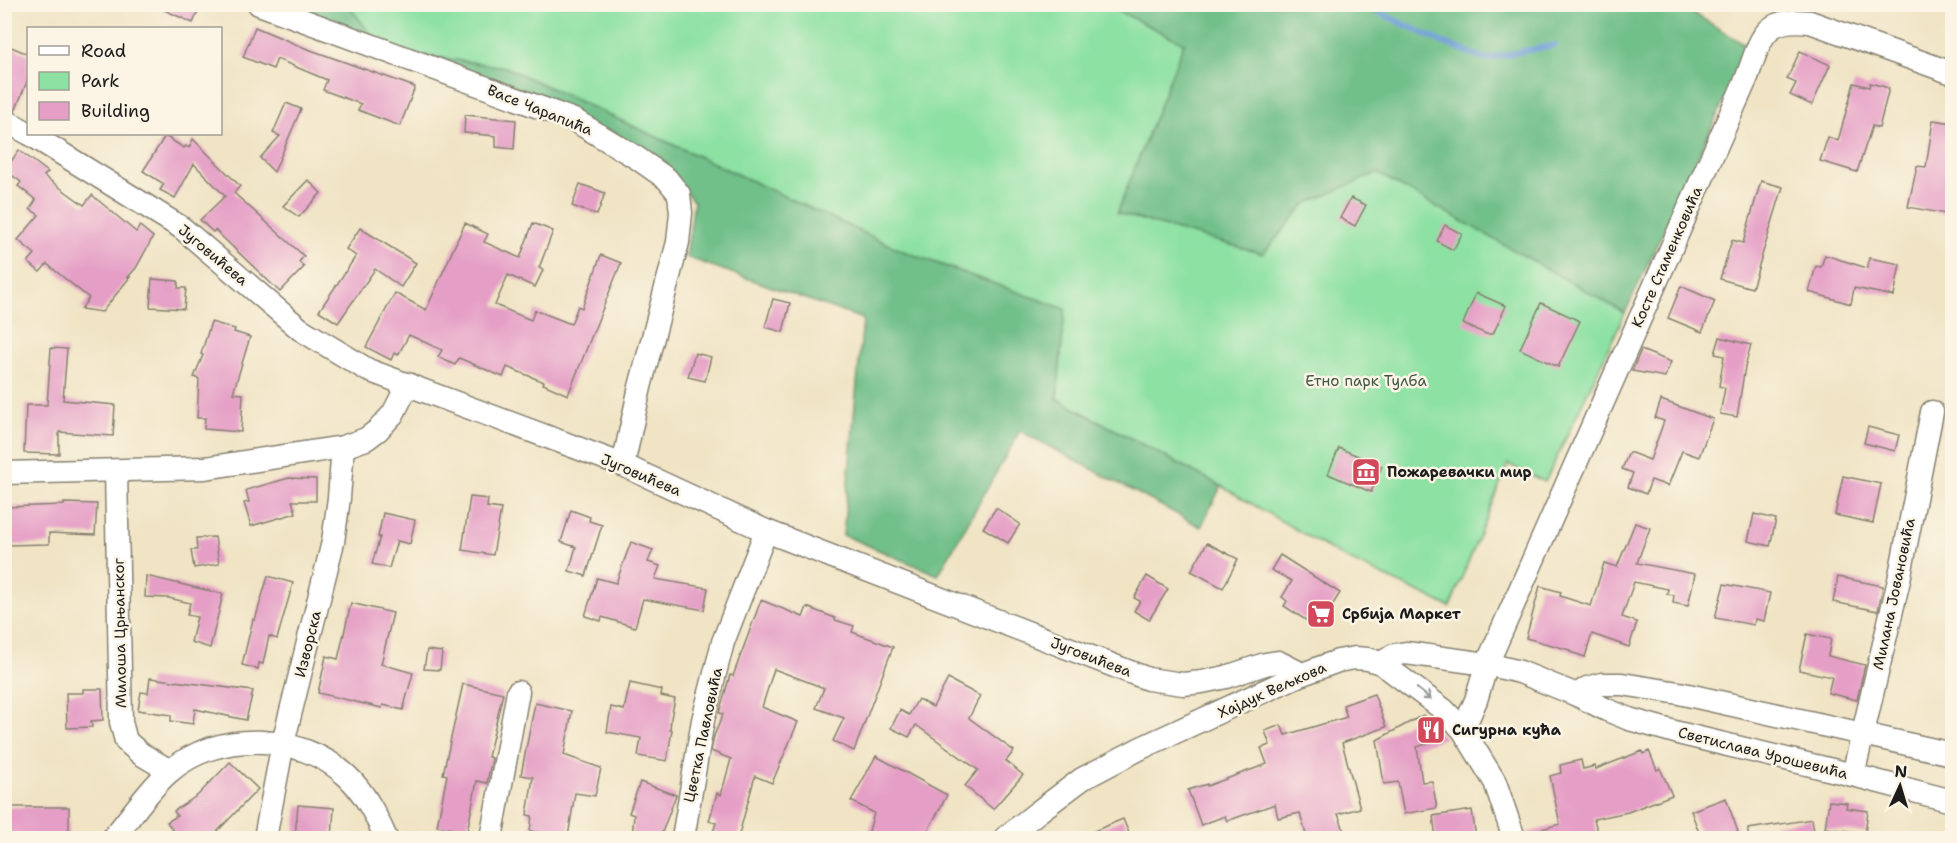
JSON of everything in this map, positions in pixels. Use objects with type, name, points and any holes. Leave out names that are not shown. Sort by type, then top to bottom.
[{"type":"street","name":"Васе Чарапића","points":[[259,4],[574,120],[667,179],[679,194],[681,213],[678,242],[640,387],[623,465]]},
{"type":"street","name":"Косте Стаменковића","points":[[1464,730],[1487,664],[1747,77],[1763,35],[1784,14],[1793,20],[1810,22],[1953,73]]},
{"type":"street","name":"Југовићева","points":[[4,120],[27,132]]},
{"type":"street","name":"Југовићева","points":[[32,135],[182,228],[300,329],[368,370],[623,465],[766,531],[1148,679],[1184,684],[1202,682],[1278,662],[1296,671],[1297,676]]},
{"type":"street","points":[[4,473],[205,468],[343,447],[366,439],[378,430],[393,414],[408,384]]},
{"type":"street","name":"Милана Јовановића","points":[[1853,775],[1899,580],[1932,412]]},
{"type":"street","name":"Изворска","points":[[265,838],[283,743],[333,542],[343,447]]},
{"type":"street","name":"Милоша Црњанског","points":[[116,471],[122,722],[126,741],[141,754],[170,771]]},
{"type":"street","name":"Цветка Павловића","points":[[683,838],[703,720],[723,642],[766,531]]},
{"type":"street","name":"Светислава Урошевића","points":[[1381,663],[1394,655],[1406,653],[1487,664],[1520,672],[1577,694],[1629,719],[1953,801]]},
{"type":"street","name":"Хајдук Вељкова","points":[[1005,838],[1082,779],[1141,748],[1297,676],[1338,661],[1355,658],[1381,663],[1444,710],[1464,730],[1496,782],[1514,838]]},
{"type":"street","points":[[1577,694],[1587,688],[1602,684],[1622,684],[1679,693],[1953,754]]},
{"type":"street","points":[[490,838],[518,692]]},
{"type":"street","points":[[113,838],[170,771],[199,752],[227,745],[254,742],[283,743],[320,756],[348,777],[370,805],[386,838]]},
{"type":"green space","points":[[264,5],[348,5],[383,50],[505,67],[905,252],[1065,309],[1057,399],[1221,486],[1201,527],[1020,431],[938,575],[843,535],[863,319],[686,257],[694,202],[670,174],[542,112]]},
{"type":"green space","name":"Етно парк Тулба","points":[[348,5],[1106,5],[1184,43],[1118,213],[1263,254],[1305,204],[1377,172],[1625,313],[1545,482],[1508,464],[1450,607],[1345,558],[1221,486],[1057,399],[1065,309],[905,252],[505,67],[383,50]]},
{"type":"green space","points":[[1106,5],[1680,5],[1749,47],[1625,313],[1377,173],[1305,204],[1263,254],[1117,213],[1184,43]]},
{"type":"building","points":[[151,4],[201,4],[193,23]]},
{"type":"building","points":[[255,27],[305,48],[415,87],[400,126],[358,110],[361,104],[323,90],[327,80],[277,59],[273,69],[243,57]]},
{"type":"building","points":[[4,44],[27,54],[27,81],[15,111],[4,107]]},
{"type":"building","points":[[1800,51],[1830,65],[1812,105],[1790,95],[1796,83],[1787,79]]},
{"type":"building","points":[[1854,83],[1869,87],[1870,83],[1889,88],[1879,128],[1872,126],[1857,172],[1820,161],[1828,137],[1838,141]]},
{"type":"building","points":[[286,103],[301,109],[274,172],[260,158],[280,136],[273,133]]},
{"type":"building","points":[[465,115],[516,120],[514,149],[496,147],[496,136],[464,133]]},
{"type":"building","points":[[1933,120],[1953,123],[1953,206],[1951,215],[1908,207],[1917,166],[1926,167]]},
{"type":"building","points":[[165,136],[184,148],[186,146],[189,148],[193,139],[240,186],[234,193],[304,256],[299,262],[304,267],[280,292],[215,230],[213,232],[200,220],[225,196],[194,164],[175,198],[160,190],[164,184],[143,171]]},
{"type":"building","points":[[19,150],[48,172],[44,176],[84,205],[92,195],[136,232],[140,226],[153,237],[136,268],[128,277],[130,277],[102,312],[81,309],[89,298],[47,264],[40,272],[28,262],[35,254],[18,240],[39,215],[30,209],[36,200],[18,186],[21,182],[5,170]]},
{"type":"building","points":[[308,180],[321,193],[299,217],[283,206]]},
{"type":"building","points":[[1761,181],[1783,187],[1752,288],[1720,279],[1732,240],[1743,243]]},
{"type":"building","points":[[580,184],[605,193],[597,215],[572,206]]},
{"type":"building","points":[[1351,198],[1366,205],[1355,226],[1340,218]]},
{"type":"building","points":[[465,223],[488,234],[484,242],[520,258],[533,223],[553,231],[539,268],[543,270],[535,287],[508,275],[495,305],[531,320],[535,310],[571,324],[578,306],[582,308],[601,255],[621,263],[568,395],[543,384],[544,382],[507,367],[503,377],[459,358],[455,365],[438,357],[442,350],[409,335],[398,355],[394,353],[391,360],[366,347],[395,293],[426,310]]},
{"type":"building","points":[[1445,225],[1462,234],[1453,250],[1437,241]]},
{"type":"building","points":[[360,228],[416,263],[401,287],[375,269],[338,323],[319,311],[356,256],[346,249]]},
{"type":"building","points":[[1825,255],[1867,268],[1869,258],[1900,264],[1894,296],[1854,288],[1851,304],[1809,292],[1816,266],[1821,267]]},
{"type":"building","points":[[152,279],[178,281],[178,288],[186,288],[184,309],[150,307]]},
{"type":"building","points":[[1681,286],[1715,301],[1702,332],[1668,318]]},
{"type":"building","points":[[1476,293],[1506,306],[1493,334],[1486,334],[1463,324]]},
{"type":"building","points":[[773,299],[790,303],[783,332],[765,327]]},
{"type":"building","points":[[1541,303],[1580,321],[1558,367],[1520,349]]},
{"type":"building","points":[[211,322],[235,329],[234,332],[250,337],[233,393],[243,394],[241,432],[204,429],[205,418],[197,418],[199,379],[194,377],[203,355],[201,354]]},
{"type":"building","points":[[1720,337],[1751,345],[1737,417],[1720,414],[1725,388],[1719,386],[1724,356],[1715,354]]},
{"type":"building","points":[[51,348],[67,349],[63,400],[115,405],[113,436],[59,432],[59,454],[24,453],[26,405],[47,405]]},
{"type":"building","points":[[1641,350],[1671,362],[1665,377],[1632,371]]},
{"type":"building","points":[[695,353],[711,357],[705,381],[688,377]]},
{"type":"building","points":[[1661,400],[1713,419],[1699,457],[1682,451],[1668,486],[1651,480],[1646,494],[1628,487],[1633,473],[1622,469],[1629,452],[1650,460],[1664,421],[1655,418]]},
{"type":"building","points":[[1868,427],[1899,435],[1895,451],[1864,443]]},
{"type":"building","points":[[1339,448],[1382,466],[1371,492],[1328,474]]},
{"type":"building","points":[[1843,476],[1881,484],[1873,523],[1835,515]]},
{"type":"building","points":[[289,478],[316,479],[316,501],[292,501],[296,513],[251,526],[244,503],[249,502],[246,490]]},
{"type":"building","points":[[470,497],[488,499],[487,507],[501,509],[493,555],[462,550]]},
{"type":"building","points":[[64,503],[97,504],[95,535],[49,533],[49,544],[4,545],[4,507],[64,505]]},
{"type":"building","points":[[996,508],[1020,524],[1008,543],[983,528]]},
{"type":"building","points":[[571,510],[590,517],[589,521],[602,525],[586,576],[569,571],[576,547],[561,542]]},
{"type":"building","points":[[383,513],[415,520],[410,544],[397,541],[389,568],[372,564],[380,537],[378,537]]},
{"type":"building","points":[[1754,514],[1776,519],[1770,546],[1748,541]]},
{"type":"building","points":[[1635,523],[1650,528],[1637,563],[1695,574],[1688,606],[1673,603],[1674,595],[1667,594],[1668,589],[1634,582],[1622,617],[1637,622],[1629,647],[1592,634],[1585,657],[1570,652],[1570,650],[1526,638],[1540,586],[1561,592],[1560,596],[1591,606],[1604,563],[1617,567]]},
{"type":"building","points":[[215,537],[219,564],[194,568],[191,550],[197,550],[196,538]]},
{"type":"building","points":[[631,542],[653,550],[648,562],[660,566],[655,579],[708,588],[704,610],[643,599],[635,627],[602,617],[601,621],[585,616],[597,578],[616,583]]},
{"type":"building","points":[[1207,543],[1238,559],[1223,588],[1191,571]]},
{"type":"building","points":[[1280,555],[1340,593],[1318,628],[1284,606],[1287,601],[1282,597],[1292,581],[1271,570]]},
{"type":"building","points":[[146,576],[223,594],[210,648],[191,642],[197,617],[187,615],[190,603],[169,598],[145,597]]},
{"type":"building","points":[[268,576],[293,583],[277,639],[269,636],[263,664],[259,663],[258,669],[242,665],[253,619],[255,620]]},
{"type":"building","points":[[1147,576],[1168,589],[1149,620],[1134,611],[1140,601],[1134,598]]},
{"type":"building","points":[[1838,577],[1883,586],[1878,611],[1833,602]]},
{"type":"building","points":[[1724,584],[1770,593],[1764,621],[1755,619],[1754,625],[1715,618]]},
{"type":"building","points":[[761,600],[803,617],[807,607],[854,626],[852,632],[893,647],[854,751],[833,741],[844,718],[816,708],[824,688],[774,669],[762,707],[798,722],[772,783],[755,776],[738,838],[711,838],[716,823],[709,821],[717,793],[721,795],[731,759],[711,751],[714,736],[723,714],[719,713],[730,675],[733,676]]},
{"type":"building","points":[[351,603],[393,613],[381,664],[413,673],[403,710],[383,705],[382,708],[318,693],[326,656],[338,659]]},
{"type":"building","points":[[1807,634],[1831,639],[1828,656],[1865,665],[1857,700],[1828,693],[1832,677],[1799,670]]},
{"type":"building","points":[[427,650],[442,652],[440,670],[424,669]]},
{"type":"building","points":[[150,678],[253,691],[246,720],[195,709],[193,724],[171,721],[171,715],[138,710],[141,692],[148,693]]},
{"type":"building","points":[[948,679],[980,696],[969,718],[1014,751],[1006,761],[1023,775],[993,809],[965,786],[978,770],[916,725],[909,737],[891,728],[900,710],[909,715],[918,699],[933,707]]},
{"type":"building","points":[[630,683],[662,690],[661,696],[675,699],[667,761],[638,756],[641,738],[607,732],[611,707],[624,710]]},
{"type":"building","points":[[463,684],[503,693],[488,757],[492,758],[487,783],[477,781],[467,832],[437,826],[447,775],[443,774]]},
{"type":"building","points":[[83,689],[102,689],[103,720],[91,721],[92,727],[67,728],[66,693],[83,693]]},
{"type":"building","points":[[1374,694],[1386,727],[1342,743],[1360,808],[1338,814],[1347,838],[1329,838],[1328,834],[1307,838],[1300,813],[1278,818],[1275,804],[1227,821],[1225,816],[1201,825],[1188,790],[1207,784],[1207,786],[1267,764],[1261,748],[1270,745],[1265,731],[1281,725],[1285,735],[1347,717],[1343,705]]},
{"type":"building","points":[[535,703],[572,711],[564,755],[601,768],[595,796],[575,793],[568,837],[530,831],[532,816],[527,815],[533,777],[521,775]]},
{"type":"building","points":[[1423,715],[1445,738],[1417,747],[1422,782],[1432,781],[1437,808],[1404,814],[1398,782],[1384,784],[1377,740]]},
{"type":"building","points":[[1642,751],[1643,754],[1649,751],[1657,770],[1660,768],[1672,795],[1628,812],[1594,819],[1599,838],[1527,838],[1527,833],[1560,824],[1550,776],[1561,773],[1560,765],[1581,760],[1583,769],[1595,766],[1596,769]]},
{"type":"building","points":[[876,756],[947,795],[924,838],[867,838],[874,813],[851,801]]},
{"type":"building","points":[[230,762],[258,789],[211,838],[178,838],[167,822],[177,816],[174,811],[198,795]]},
{"type":"building","points":[[640,782],[676,795],[660,838],[632,838],[634,815],[629,813]]},
{"type":"building","points":[[1726,798],[1738,832],[1718,838],[1701,838],[1691,811]]},
{"type":"building","points":[[1829,801],[1847,803],[1846,808],[1868,811],[1865,833],[1825,828]]},
{"type":"building","points":[[298,805],[334,808],[332,838],[295,836]]},
{"type":"building","points":[[4,807],[69,807],[69,838],[4,838]]},
{"type":"building","points":[[1472,810],[1476,838],[1436,838],[1433,816]]},
{"type":"building","points":[[1123,819],[1131,838],[1077,838]]},
{"type":"building","points":[[1812,819],[1815,838],[1748,838],[1748,829]]},
{"type":"waterway","points":[[1361,4],[1442,42],[1485,59],[1555,45]]},
{"type":"place","name":"Пожаревачки мир","points":[[1366,472]]},
{"type":"place","name":"Србија Маркет","points":[[1321,614]]},
{"type":"place","name":"Сигурна кућа","points":[[1431,730]]}]
